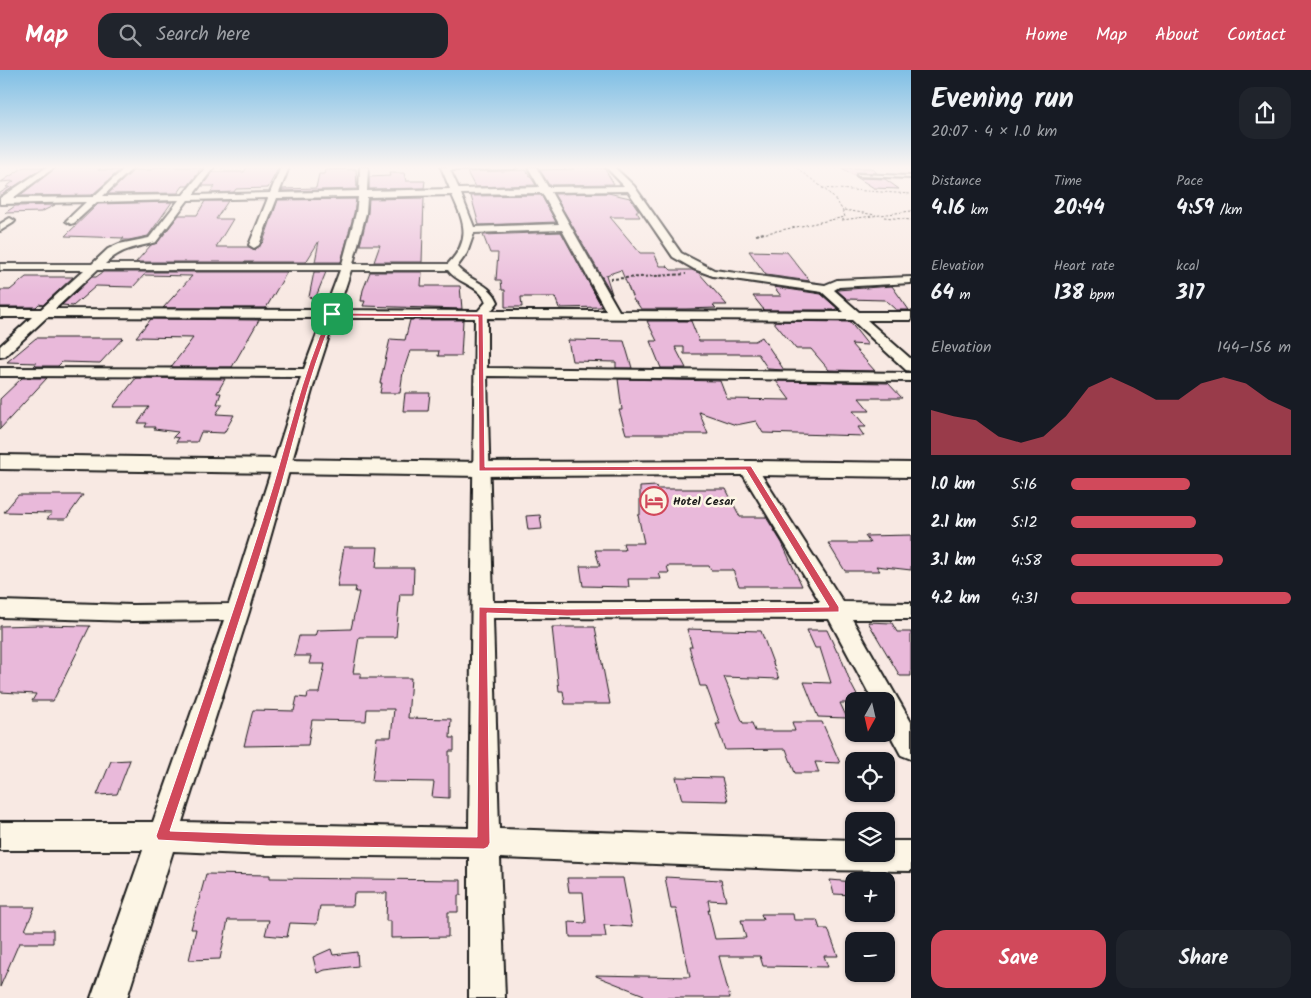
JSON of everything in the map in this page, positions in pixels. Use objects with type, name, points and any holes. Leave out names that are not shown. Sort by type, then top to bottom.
[{"type":"street","points":[[70,221],[82,210]]},
{"type":"street","points":[[0,353],[41,313],[116,249],[152,240],[177,210]]},
{"type":"street","points":[[254,245],[267,210]]},
{"type":"street","points":[[110,998],[162,836],[238,612],[321,337],[332,314],[346,269],[361,210]]},
{"type":"street","points":[[0,267],[346,269],[451,267],[458,261],[470,230],[463,210]]},
{"type":"street","points":[[556,210],[614,314]]},
{"type":"street","points":[[646,210],[677,255],[687,258],[697,267],[713,273],[826,288],[837,284],[911,280]]},
{"type":"street","points":[[0,228],[10,221]]},
{"type":"street","points":[[470,230],[566,228]]},
{"type":"street","points":[[451,267],[463,278],[490,294],[492,302],[481,315],[480,372],[487,998]]},
{"type":"street","points":[[826,288],[911,367]]},
{"type":"street","points":[[0,313],[911,316]]},
{"type":"street","points":[[0,372],[310,374]]},
{"type":"street","points":[[480,372],[911,377]]},
{"type":"street","points":[[0,462],[482,469],[748,468],[911,470]]},
{"type":"street","points":[[748,468],[836,610],[881,692]]},
{"type":"street","points":[[0,609],[132,614],[238,612]]},
{"type":"street","points":[[482,610],[567,612],[911,611]]},
{"type":"street","points":[[895,718],[911,747]]},
{"type":"street","points":[[0,836],[162,836],[267,840],[484,843],[807,855],[911,856]]},
{"type":"path","points":[[835,220],[845,217],[844,210]]},
{"type":"path","points":[[846,210],[911,220]]},
{"type":"path","points":[[756,235],[835,220],[911,211]]},
{"type":"path","points":[[594,279],[713,273]]},
{"type":"building","points":[[9,210],[44,210],[41,212],[5,213]]},
{"type":"building","points":[[91,210],[166,210],[148,236],[121,240],[124,238],[65,236]]},
{"type":"building","points":[[200,210],[222,210],[216,219],[233,219],[216,247],[249,247],[255,250],[263,242],[274,210],[354,210],[341,262],[315,262],[319,241],[306,262],[136,262],[151,245],[157,243],[179,215],[197,215]]},
{"type":"building","points":[[368,210],[424,210],[422,262],[374,262],[380,245],[360,245]]},
{"type":"building","points":[[475,210],[550,210],[556,222],[479,225]]},
{"type":"building","points":[[563,210],[639,210],[636,211],[640,217],[610,217],[640,253],[654,253],[660,266],[667,266],[671,270],[692,270],[699,273],[727,305],[713,305],[716,308],[641,309],[634,301],[621,270],[606,275],[612,294]]},
{"type":"building","points":[[561,232],[602,307],[559,308],[555,297],[521,297],[522,307],[505,307],[505,290],[502,290],[501,280],[496,280],[498,253],[490,253],[483,235]]},
{"type":"building","points":[[749,251],[787,252],[810,281],[766,275]]},
{"type":"building","points":[[103,272],[287,272],[266,308],[163,308],[192,276],[144,275],[133,287],[96,286],[73,306],[62,305],[92,277],[96,277]]},
{"type":"building","points":[[314,272],[326,272],[315,299],[309,297]]},
{"type":"building","points":[[370,272],[422,272],[421,286],[460,286],[462,309],[363,306],[365,301],[361,301],[363,290]]},
{"type":"building","points":[[26,277],[73,277],[43,305],[39,304],[36,307],[0,307],[0,290],[10,290]]},
{"type":"building","points":[[892,286],[909,310],[896,310],[885,300],[847,299],[837,290]]},
{"type":"building","points":[[774,287],[821,294],[839,310],[764,310],[753,296],[781,296]]},
{"type":"building","points":[[151,319],[259,320],[232,367],[171,367],[193,338],[136,337]]},
{"type":"building","points":[[410,320],[463,320],[461,356],[438,356],[439,351],[410,351],[403,372],[400,393],[380,393],[382,383],[380,383],[390,339],[405,340]]},
{"type":"building","points":[[647,321],[691,321],[699,341],[755,341],[762,337],[784,370],[768,369],[758,354],[684,354],[684,347],[675,347],[686,368],[661,368],[650,341],[657,341]]},
{"type":"building","points":[[773,321],[850,322],[868,345],[851,344],[875,371],[829,370],[811,349],[796,349]]},
{"type":"building","points":[[36,338],[123,338],[100,363],[62,362],[58,366],[34,366],[37,363],[7,362]]},
{"type":"building","points":[[568,340],[624,341],[632,368],[616,368],[616,362],[572,361]]},
{"type":"building","points":[[22,378],[47,378],[0,429],[0,399]]},
{"type":"building","points":[[136,378],[225,379],[217,393],[221,393],[217,404],[223,404],[216,414],[234,415],[224,433],[201,432],[197,442],[176,442],[179,438],[173,437],[178,432],[145,427],[147,423],[138,423],[149,407],[113,407]]},
{"type":"building","points":[[618,379],[720,381],[727,399],[790,400],[776,381],[888,383],[902,398],[859,398],[870,411],[853,411],[866,427],[858,427],[864,436],[763,433],[756,421],[736,425],[699,412],[708,434],[626,434],[619,410],[622,410]]},
{"type":"building","points":[[405,393],[430,393],[428,411],[403,411]]},
{"type":"building","points":[[656,486],[657,489],[726,489],[740,517],[766,517],[782,543],[802,586],[739,586],[733,570],[711,570],[709,566],[667,566],[669,573],[659,573],[661,579],[628,579],[629,587],[583,586],[580,566],[600,566],[595,550],[625,550],[623,543],[644,543],[638,515],[640,515],[640,487]]},
{"type":"building","points":[[18,495],[83,495],[66,519],[47,519],[52,513],[4,512]]},
{"type":"building","points":[[540,515],[542,529],[528,530],[526,516]]},
{"type":"building","points":[[911,535],[911,570],[876,566],[880,571],[845,571],[828,543],[870,543],[865,536]]},
{"type":"building","points":[[344,547],[378,547],[376,568],[414,568],[413,594],[400,594],[396,637],[359,637],[353,673],[361,673],[361,678],[411,678],[408,718],[451,719],[450,738],[454,738],[454,751],[449,751],[449,798],[432,797],[434,782],[372,781],[377,737],[391,737],[394,709],[367,709],[366,721],[312,720],[308,745],[244,746],[253,710],[294,711],[297,697],[307,698],[308,693],[319,693],[325,664],[309,664],[311,656],[294,656],[299,636],[315,636],[317,630],[351,629],[359,592],[355,592],[356,587],[337,587]]},
{"type":"building","points":[[868,622],[892,623],[897,632],[911,632],[911,676],[900,676]]},
{"type":"building","points":[[0,626],[90,626],[53,701],[32,701],[36,694],[0,692]]},
{"type":"building","points":[[552,627],[595,627],[610,704],[565,704],[563,691],[559,691]]},
{"type":"building","points":[[687,629],[761,631],[779,679],[724,677],[743,723],[752,723],[755,731],[795,731],[792,722],[822,722],[840,763],[815,762],[819,773],[795,773],[786,749],[725,750],[716,724],[720,724],[706,686],[700,686],[689,647],[692,647]]},
{"type":"building","points":[[807,630],[827,630],[837,652],[839,652],[855,692],[845,692],[845,703],[840,703],[845,718],[818,717],[804,682],[831,683],[820,648],[815,648]]},
{"type":"building","points":[[130,760],[117,794],[97,795],[111,761]]},
{"type":"building","points":[[676,777],[722,778],[728,801],[682,800]]},
{"type":"building","points":[[206,874],[270,875],[270,878],[461,880],[461,895],[458,895],[458,912],[448,912],[448,937],[391,938],[391,921],[386,921],[387,893],[354,893],[353,906],[320,906],[317,924],[290,923],[287,937],[265,935],[269,920],[228,920],[220,959],[189,960],[196,929],[191,929]]},
{"type":"building","points":[[665,877],[721,880],[726,901],[708,900],[710,911],[708,910],[715,939],[746,938],[741,920],[763,920],[761,914],[793,914],[794,920],[817,920],[820,929],[828,929],[838,956],[824,956],[828,967],[763,966],[760,956],[719,956],[730,998],[644,998],[644,995],[596,976],[690,977],[676,909],[671,909]]},
{"type":"building","points":[[567,878],[623,878],[632,927],[604,925],[606,937],[570,937],[569,922],[586,923],[583,892],[569,892]]},
{"type":"building","points":[[830,880],[845,881],[845,895],[834,894]]},
{"type":"building","points":[[0,907],[35,907],[25,930],[53,930],[53,943],[19,943],[0,987]]},
{"type":"building","points":[[331,949],[333,955],[357,952],[358,966],[325,970],[317,973],[313,957]]},
{"type":"place","name":"Hotel Cesar","points":[[654,501]]},
{"type":"route","points":[[332,314],[481,315],[482,469],[748,468],[836,610],[567,612],[482,610],[484,843],[267,840],[162,836],[238,612],[321,337],[332,314]]}]
